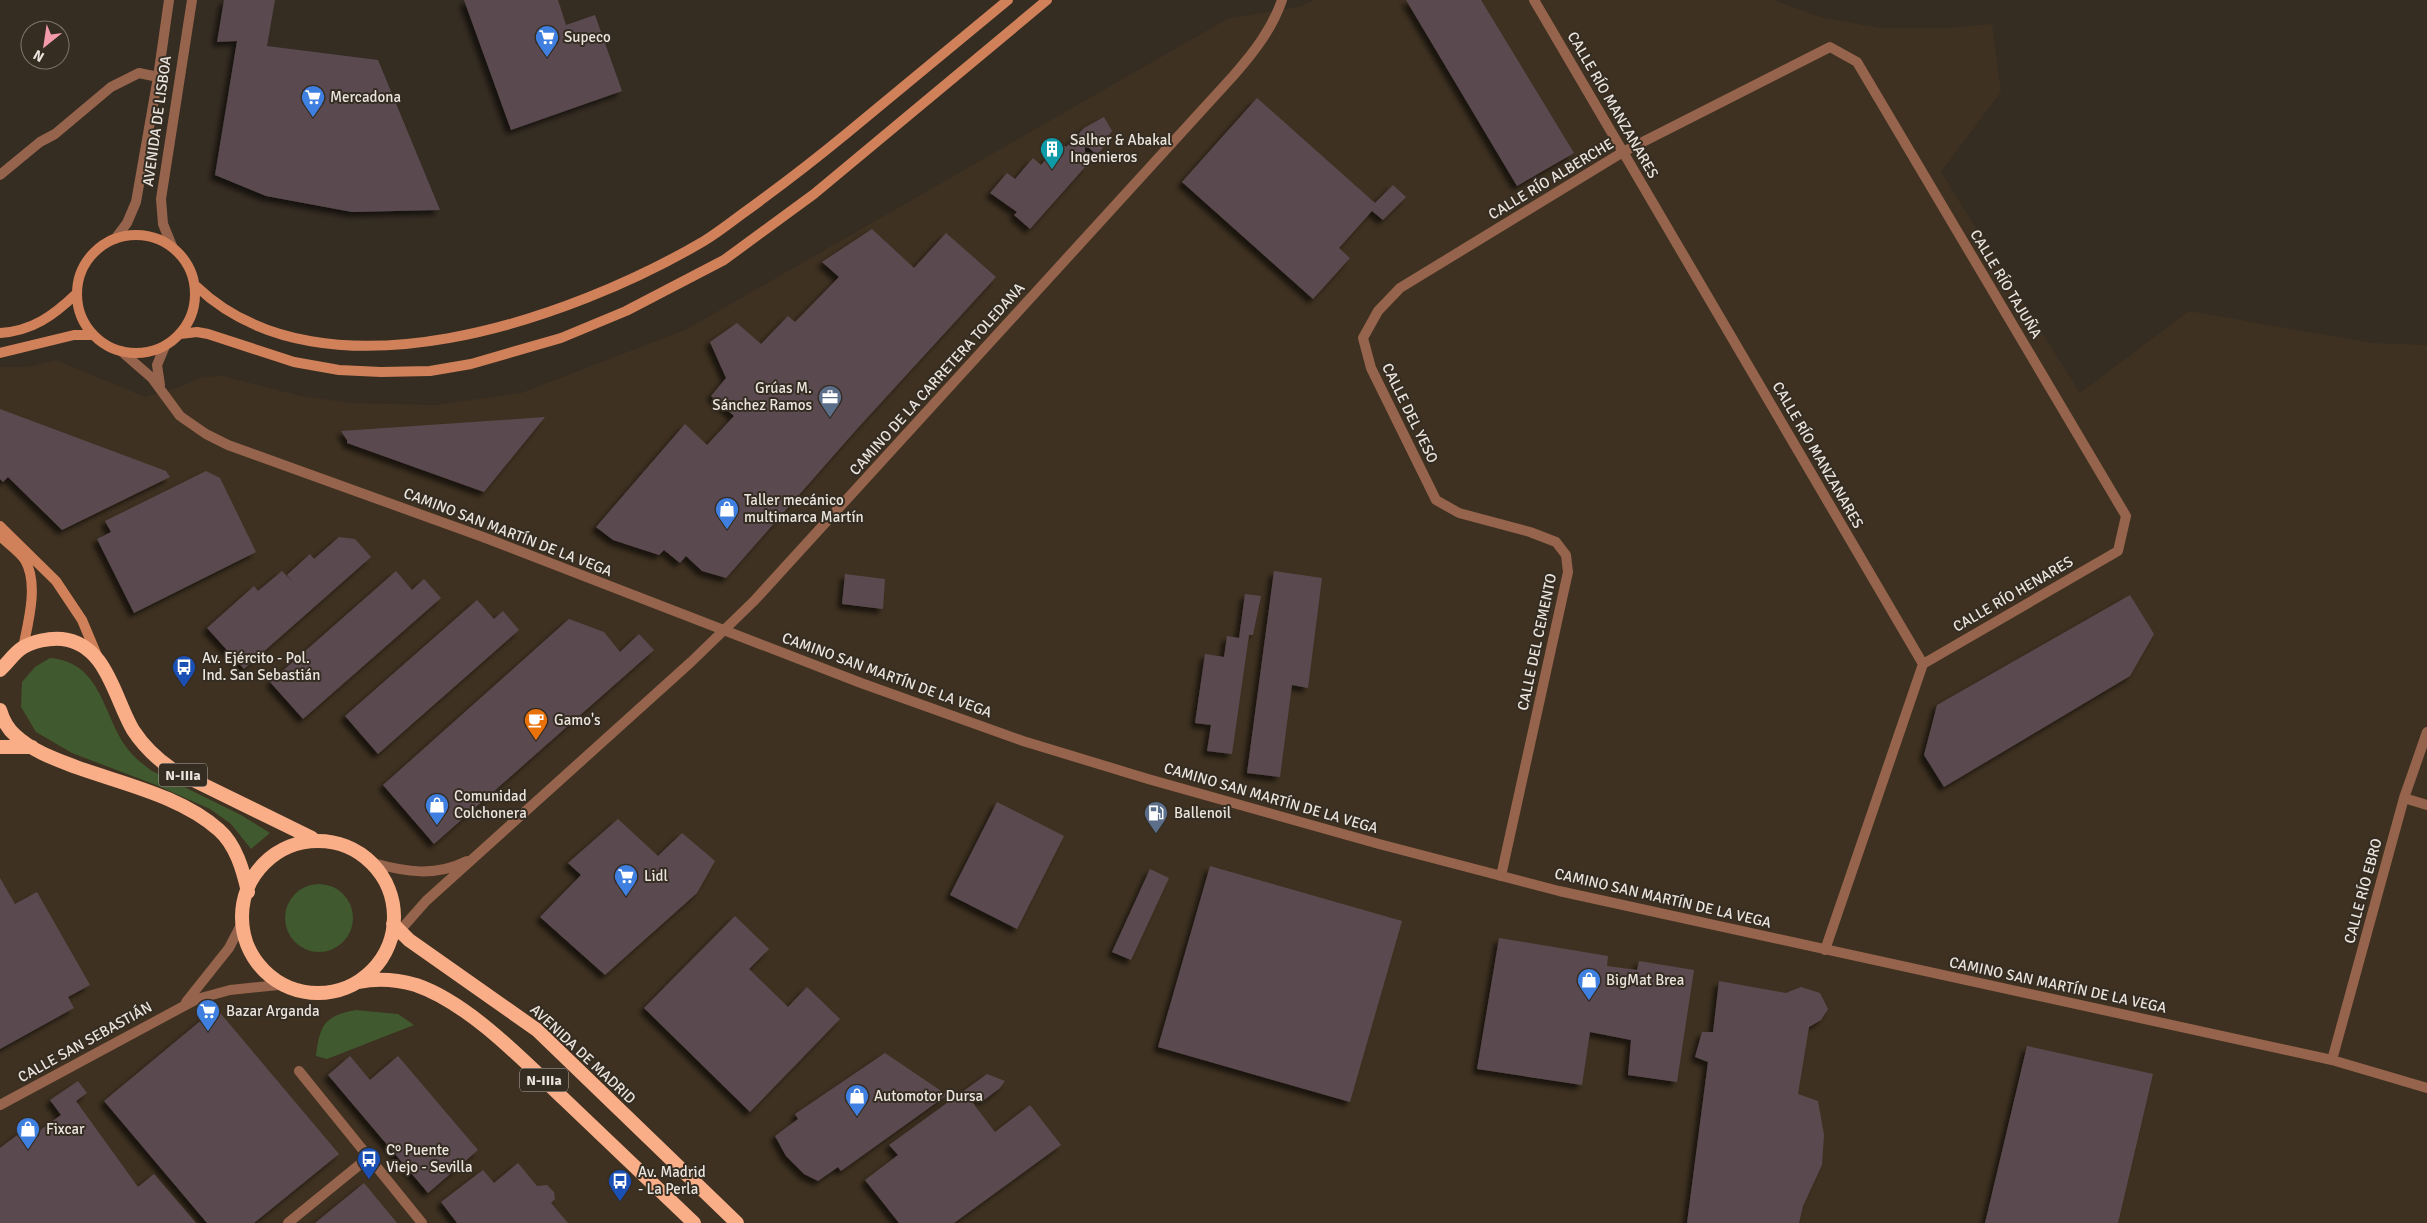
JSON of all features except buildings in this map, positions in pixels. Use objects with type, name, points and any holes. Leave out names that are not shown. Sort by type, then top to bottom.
[{"type":"highway","name":"N-IIIa","points":[[2,671],[23,648],[46,639],[70,640],[81,645],[100,662],[132,729],[156,758],[173,770],[312,838],[344,844],[359,852],[373,863],[385,880],[392,896],[396,927],[389,943],[374,968],[360,982],[344,990],[314,996],[279,985],[263,972],[252,956],[246,942],[244,919],[248,892],[255,876],[272,857],[295,843],[312,838]]},
{"type":"highway","name":"N-IIIa","points":[[0,710],[3,722],[16,736],[50,757],[161,797],[195,814],[220,831],[233,849],[243,868],[248,892]]},
{"type":"highway","name":"N-IIIa","points":[[0,747],[32,747]]},
{"type":"highway","name":"AVENIDA DE MADRID","points":[[396,927],[537,1030],[737,1223]]},
{"type":"highway","name":"N-IIIa","points":[[360,982],[393,980],[416,986],[442,997],[478,1022],[515,1052],[694,1223]]},
{"type":"main road","points":[[196,286],[194,311],[180,334],[166,346],[147,354],[135,354],[112,348],[93,335],[81,315],[76,294],[79,276],[86,262],[100,247],[114,239],[135,235],[153,237],[172,246],[186,261],[196,286],[219,307],[253,324],[298,338],[342,346],[394,345],[438,341],[504,326],[547,313],[611,290],[705,240],[794,177],[1008,0]]},
{"type":"main road","points":[[180,334],[197,332],[208,334],[294,362],[339,370],[430,370],[471,364],[561,338],[626,311],[724,260],[814,194],[1047,0]]},
{"type":"main road","points":[[0,334],[37,325],[76,294]]},
{"type":"main road","points":[[0,353],[74,335],[93,335]]},
{"type":"main road","points":[[0,526],[56,581],[82,620],[100,662]]},
{"type":"main road","points":[[0,536],[25,560],[30,579],[31,610],[23,648]]},
{"type":"street","name":"AVENIDA DE LISBOA","points":[[114,239],[127,224],[136,202],[158,77],[169,0]]},
{"type":"street","name":"AVENIDA DE LISBOA","points":[[172,246],[163,224],[161,199],[192,0]]},
{"type":"street","name":"CALLE RÍO MANZANARES","points":[[1534,0],[1923,664]]},
{"type":"street","name":"CAMINO DE LA CARRETERA TOLEDANA","points":[[396,927],[479,854],[754,601],[1234,75],[1260,44],[1282,1]]},
{"type":"street","name":"CALLE RÍO ALBERCHE","points":[[1363,338],[1378,311],[1400,288],[1623,152],[1830,47]]},
{"type":"street","name":"CALLE RÍO TAJUÑA","points":[[1830,47],[1857,62],[2126,516],[2118,551]]},
{"type":"street","points":[[0,175],[40,142],[55,134],[111,87],[140,73],[158,77]]},
{"type":"street","name":"CALLE DEL YESO","points":[[1363,338],[1371,368],[1436,500]]},
{"type":"street","name":"CAMINO SAN MARTÍN DE LA VEGA","points":[[161,388],[156,365],[166,346]]},
{"type":"street","name":"CAMINO SAN MARTÍN DE LA VEGA","points":[[121,351],[143,368],[161,388],[180,416],[206,434],[228,445],[483,537],[861,683],[1023,741],[1148,779],[1559,891],[2332,1060],[2427,1088]]},
{"type":"street","name":"CALLE DEL CEMENTO","points":[[1436,500],[1459,513],[1530,532],[1556,542],[1566,555],[1568,572],[1501,876]]},
{"type":"street","name":"CALLE RÍO HENARES","points":[[1923,664],[2118,551]]},
{"type":"street","points":[[1825,950],[1923,664]]},
{"type":"street","name":"CALLE RÍO EBRO","points":[[2332,1060],[2404,798],[2427,732]]},
{"type":"street","points":[[2404,798],[2427,805]]},
{"type":"street","name":"CAMINO DE LA CARRETERA TOLEDANA","points":[[373,863],[425,873],[451,868],[479,854]]},
{"type":"street","points":[[184,1005],[229,948],[244,919]]},
{"type":"street","name":"CALLE SAN SEBASTIÁN","points":[[0,1105],[197,998],[230,990],[279,985]]},
{"type":"street","points":[[299,1071],[422,1223]]},
{"type":"street","points":[[288,1223],[369,1157]]},
{"type":"shaded area","points":[[1314,0],[1774,0],[1820,17],[1880,28],[1948,28],[1992,24],[2001,92],[1941,172],[2080,393],[2189,311],[2372,343],[2427,345],[2427,1223],[0,1223],[0,367],[27,367],[56,360],[145,397],[176,388],[203,377],[223,376],[297,395],[350,403],[435,405],[521,393],[687,329],[1227,19],[1302,6]]},
{"type":"green space","points":[[50,658],[66,661],[79,668],[89,678],[104,702],[124,744],[144,765],[152,771],[241,815],[270,833],[251,849],[231,824],[210,809],[156,785],[72,753],[36,732],[21,707],[22,682],[35,667]]},
{"type":"green space","points":[[319,884],[332,886],[343,894],[351,905],[353,918],[351,931],[343,942],[332,950],[319,952],[306,950],[295,942],[287,931],[285,918],[287,905],[295,894],[306,886]]},
{"type":"green space","points":[[356,1010],[398,1014],[414,1025],[327,1059],[316,1056],[322,1029],[330,1019],[345,1012]]},
{"type":"place","name":"Supeco","points":[[547,58]]},
{"type":"place","name":"Mercadona","points":[[313,118]]},
{"type":"place","name":"Salher & Abakal Ingenieros","points":[[1052,170]]},
{"type":"place","name":"Grúas M. Sánchez Ramos","points":[[830,418]]},
{"type":"place","name":"Taller mecánico multimarca Martín","points":[[727,530]]},
{"type":"place","name":"Av. Ejército - Pol. Ind. San Sebastián","points":[[184,688]]},
{"type":"place","name":"Gamo's","points":[[536,741]]},
{"type":"place","name":"Comunidad Colchonera","points":[[437,826]]},
{"type":"place","name":"Ballenoil","points":[[1156,834]]},
{"type":"place","name":"Lidl","points":[[626,897]]},
{"type":"place","name":"BigMat Brea","points":[[1589,1001]]},
{"type":"place","name":"Bazar Arganda","points":[[208,1032]]},
{"type":"place","name":"Automotor Dursa","points":[[857,1117]]},
{"type":"place","name":"Fixcar","points":[[28,1150]]},
{"type":"place","name":"Cº Puente Viejo - Sevilla","points":[[369,1180]]},
{"type":"place","name":"Av. Madrid - La Perla","points":[[620,1202]]}]
